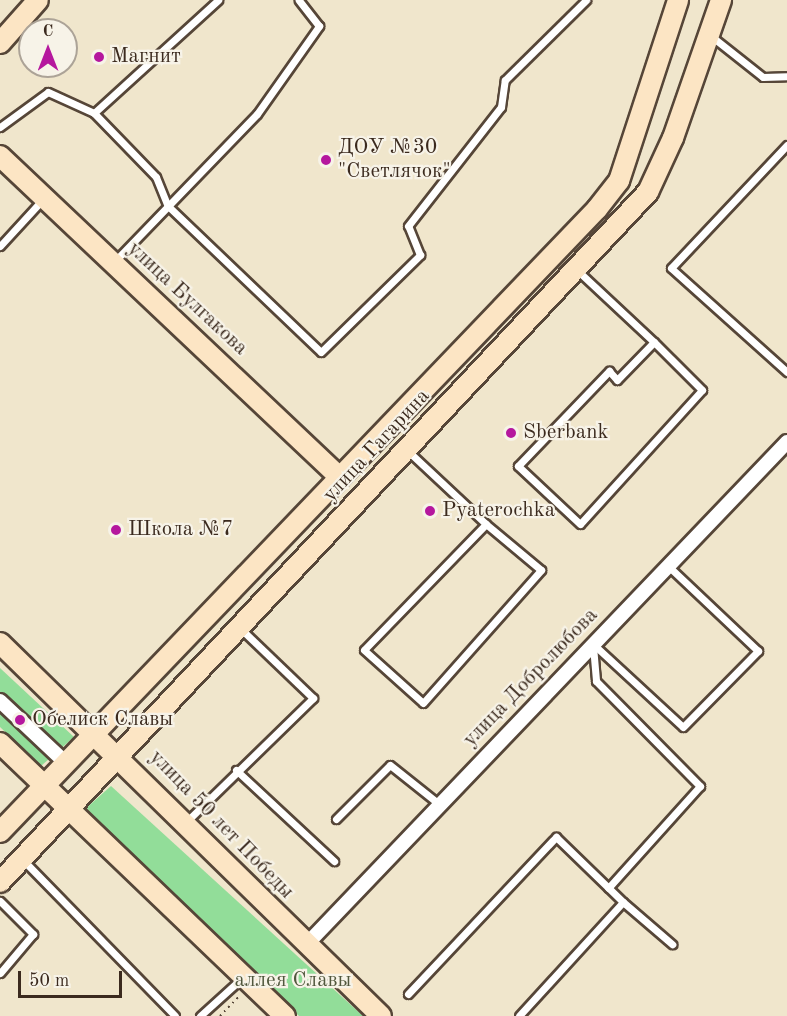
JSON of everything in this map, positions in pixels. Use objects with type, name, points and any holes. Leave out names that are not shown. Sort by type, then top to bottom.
[{"type":"street","points":[[0,43],[38,0]]},
{"type":"street","name":"улица Гагарина","points":[[0,832],[619,181],[678,0]]},
{"type":"street","name":"улица Гагарина","points":[[0,882],[648,192],[710,34],[721,0]]},
{"type":"street","name":"улица Булгакова","points":[[0,156],[340,477]]},
{"type":"street","name":"улица Добролюбова","points":[[306,945],[787,442]]},
{"type":"street","name":"улица 50 лет Победы","points":[[0,643],[119,754],[183,825],[381,1016]]},
{"type":"street","points":[[0,701],[66,763]]},
{"type":"street","points":[[0,743],[249,979],[285,1016]]},
{"type":"lane","points":[[94,113],[218,0]]},
{"type":"lane","points":[[113,263],[257,114],[319,26],[298,0]]},
{"type":"lane","points":[[0,128],[48,92],[94,113],[156,177],[168,206],[321,352],[420,255],[408,226],[501,107],[505,80],[586,0]]},
{"type":"lane","points":[[710,34],[763,77],[787,76]]},
{"type":"lane","points":[[787,145],[671,268],[787,372]]},
{"type":"lane","points":[[0,246],[44,198]]},
{"type":"lane","points":[[577,269],[654,342],[702,390],[580,524],[518,466],[609,371],[617,380],[654,342]]},
{"type":"lane","points":[[407,450],[486,524],[541,570],[423,703],[364,650],[486,524]]},
{"type":"lane","points":[[593,644],[683,727],[758,651],[668,566]]},
{"type":"lane","points":[[183,825],[313,698],[239,627]]},
{"type":"lane","points":[[593,644],[596,681],[700,786],[608,888]]},
{"type":"lane","points":[[336,819],[390,765],[439,804]]},
{"type":"lane","points":[[236,771],[334,861]]},
{"type":"lane","points":[[408,994],[556,837],[623,902],[672,944]]},
{"type":"lane","points":[[22,859],[175,1016]]},
{"type":"lane","points":[[0,901],[33,934],[0,973]]},
{"type":"lane","points":[[519,1016],[623,902]]},
{"type":"lane","points":[[200,1016],[249,979]]},
{"type":"path","points":[[220,1016],[249,979]]},
{"type":"green space","points":[[0,668],[74,737],[41,766],[0,727]]},
{"type":"green space","name":"аллея Славы","points":[[111,786],[363,1016],[299,1016],[85,809]]},
{"type":"place","name":"Магнит","points":[[99,57]]},
{"type":"place","name":"ДОУ №30 \"Светлячок\"","points":[[326,160]]},
{"type":"place","name":"Sberbank","points":[[511,433]]},
{"type":"place","name":"Pyaterochka","points":[[430,511]]},
{"type":"place","name":"Школа №7","points":[[116,530]]},
{"type":"place","name":"Обелиск Славы","points":[[20,720]]}]
